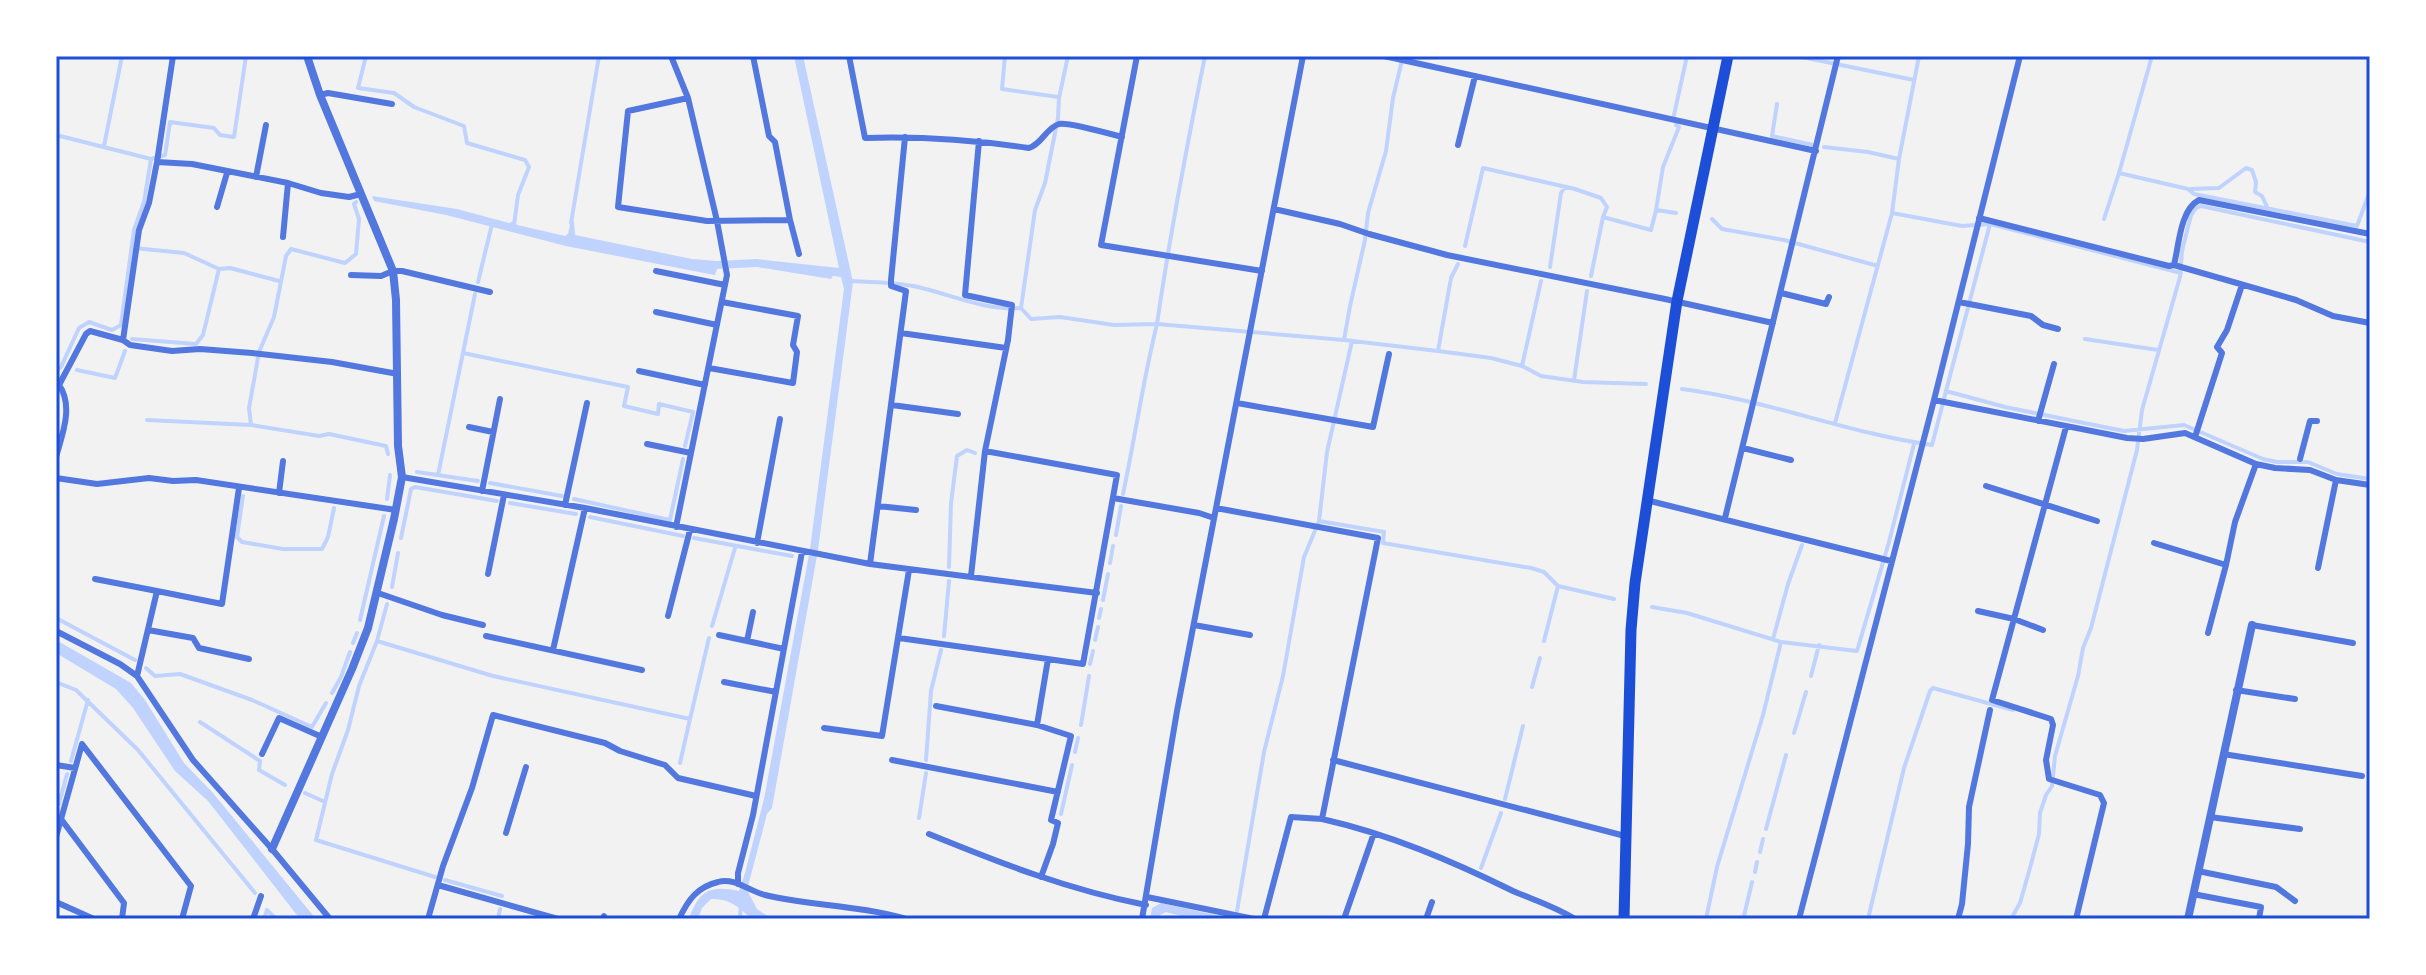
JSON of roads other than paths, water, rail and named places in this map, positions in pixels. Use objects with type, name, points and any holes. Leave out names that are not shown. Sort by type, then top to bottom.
[{"type":"highway","points":[[1624,919],[1631,630],[1646,500],[1677,301],[1728,56]]},
{"type":"street","points":[[123,340],[139,230],[149,203],[173,56]]},
{"type":"street","points":[[272,849],[365,637],[378,593],[402,477],[398,446],[393,271],[320,95],[307,56]]},
{"type":"street","points":[[671,56],[688,98],[727,275],[676,527]]},
{"type":"street","points":[[753,56],[769,136],[775,142],[799,254]]},
{"type":"street","points":[[849,56],[865,138],[979,141],[1029,148],[1056,126],[1122,137]]},
{"type":"street","points":[[1137,56],[1101,245],[1262,271]]},
{"type":"street","points":[[1142,919],[1194,625],[1303,56]]},
{"type":"street","points":[[1384,56],[1816,151]]},
{"type":"street","points":[[1799,919],[1886,559],[1922,444],[1941,401],[1965,303],[1978,223],[2020,56]]},
{"type":"street","points":[[1725,518],[1837,61]]},
{"type":"street","points":[[1458,145],[1475,76]]},
{"type":"street","points":[[320,95],[328,93],[392,104]]},
{"type":"street","points":[[688,98],[628,111],[618,207],[717,221],[790,220]]},
{"type":"street","points":[[256,177],[266,125]]},
{"type":"street","points":[[870,564],[906,291],[891,283],[905,137]]},
{"type":"street","points":[[971,576],[985,451],[1012,305],[965,295],[979,141]]},
{"type":"street","points":[[157,158],[288,183],[321,193],[349,197],[361,194]]},
{"type":"street","points":[[217,207],[227,173]]},
{"type":"street","points":[[283,237],[288,183]]},
{"type":"street","points":[[2179,267],[2186,213],[2199,200],[2370,234]]},
{"type":"street","points":[[1274,209],[1340,224],[1447,255],[1773,323]]},
{"type":"street","points":[[1978,223],[2179,267],[2296,300],[2333,316],[2370,323]]},
{"type":"street","points":[[351,275],[381,276],[393,271],[490,292]]},
{"type":"street","points":[[656,271],[725,285]]},
{"type":"street","points":[[2197,432],[2222,353],[2217,347],[2227,330],[2242,285]]},
{"type":"street","points":[[1781,293],[1826,304],[1829,297]]},
{"type":"street","points":[[709,368],[793,383],[797,352],[793,345],[798,316],[722,302]]},
{"type":"street","points":[[1965,303],[2031,316],[2043,325],[2058,329]]},
{"type":"street","points":[[656,312],[717,325]]},
{"type":"street","points":[[56,457],[66,422],[64,393],[58,384],[90,331],[123,340],[130,345],[172,351],[200,349],[262,354],[398,374]]},
{"type":"street","points":[[901,333],[1006,348]]},
{"type":"street","points":[[1237,403],[1373,427],[1389,354]]},
{"type":"street","points":[[2038,421],[2054,364]]},
{"type":"street","points":[[639,371],[705,385]]},
{"type":"street","points":[[482,491],[500,399]]},
{"type":"street","points":[[1941,401],[2139,439],[2197,432],[2256,464],[2310,470],[2336,480],[2369,482]]},
{"type":"street","points":[[565,505],[587,403]]},
{"type":"street","points":[[892,405],[958,414]]},
{"type":"street","points":[[757,543],[780,419]]},
{"type":"street","points":[[2300,459],[2310,421],[2317,421]]},
{"type":"street","points":[[469,427],[493,432]]},
{"type":"street","points":[[2066,427],[1992,700],[2052,722],[2046,760],[2052,780],[2100,795],[2104,803],[2076,919]]},
{"type":"street","points":[[647,444],[691,453]]},
{"type":"street","points":[[1743,448],[1791,460]]},
{"type":"street","points":[[899,638],[1083,664],[1117,475],[985,451]]},
{"type":"street","points":[[279,493],[283,461]]},
{"type":"street","points":[[2208,633],[2235,522],[2256,464]]},
{"type":"street","points":[[402,477],[585,508],[870,564],[1097,593]]},
{"type":"street","points":[[56,478],[97,484],[149,478],[196,480],[396,510]]},
{"type":"street","points":[[2318,568],[2336,480]]},
{"type":"street","points":[[1986,486],[2097,521]]},
{"type":"street","points":[[95,579],[222,604],[239,488]]},
{"type":"street","points":[[488,574],[504,495]]},
{"type":"street","points":[[1113,498],[1214,518]]},
{"type":"street","points":[[1646,500],[1886,559]]},
{"type":"street","points":[[878,506],[916,510]]},
{"type":"street","points":[[553,650],[585,508]]},
{"type":"street","points":[[1216,508],[1378,538],[1322,819]]},
{"type":"street","points":[[668,616],[690,530]]},
{"type":"street","points":[[2154,543],[2226,565]]},
{"type":"street","points":[[738,884],[805,553]]},
{"type":"street","points":[[824,728],[882,736],[909,570]]},
{"type":"street","points":[[137,676],[157,591]]},
{"type":"street","points":[[378,593],[483,625]]},
{"type":"street","points":[[1978,611],[2014,619],[2043,630]]},
{"type":"street","points":[[747,641],[753,612]]},
{"type":"street","points":[[1194,625],[1250,635]]},
{"type":"street","points":[[2188,919],[2252,625],[2353,643]]},
{"type":"street","points":[[148,630],[193,638],[199,648],[249,659]]},
{"type":"street","points":[[56,631],[137,676],[193,760],[330,919]]},
{"type":"street","points":[[719,635],[784,649]]},
{"type":"street","points":[[486,636],[642,670]]},
{"type":"street","points":[[1037,725],[1048,659]]},
{"type":"street","points":[[724,682],[776,692]]},
{"type":"street","points":[[2236,690],[2295,699]]},
{"type":"street","points":[[936,706],[1037,725],[1071,736],[1051,820],[1058,823],[1041,877]]},
{"type":"street","points":[[1958,919],[1968,844],[1969,807],[1990,710]]},
{"type":"street","points":[[428,919],[493,715],[605,743],[665,765],[678,778],[756,796]]},
{"type":"street","points":[[262,754],[279,718],[322,737]]},
{"type":"street","points":[[56,837],[82,744],[191,886],[182,919]]},
{"type":"street","points":[[2223,754],[2362,776]]},
{"type":"street","points":[[892,760],[1058,792]]},
{"type":"street","points":[[1333,760],[1625,836]]},
{"type":"street","points":[[56,765],[75,768]]},
{"type":"street","points":[[506,833],[526,767]]},
{"type":"street","points":[[1264,919],[1291,817],[1322,819],[1374,833],[1476,873],[1575,919]]},
{"type":"street","points":[[2210,817],[2300,829]]},
{"type":"street","points":[[61,819],[124,903],[122,919]]},
{"type":"street","points":[[1344,919],[1374,833]]},
{"type":"street","points":[[929,834],[1095,895],[1254,919]]},
{"type":"street","points":[[2198,871],[2276,887],[2295,901]]},
{"type":"street","points":[[679,919],[697,891],[721,880],[793,902],[862,908],[906,919]]},
{"type":"street","points":[[438,885],[558,919]]},
{"type":"street","points":[[2193,894],[2261,907],[2259,919]]},
{"type":"street","points":[[253,919],[261,896]]},
{"type":"street","points":[[56,902],[94,919]]},
{"type":"street","points":[[1426,919],[1432,902]]},
{"type":"water","points":[[794,56],[803,56],[853,282],[818,550],[772,808],[767,814],[747,890],[757,909],[772,919],[752,919],[728,902],[711,899],[702,908],[698,919],[689,919],[697,902],[707,892],[720,889],[739,891],[764,799],[810,549],[844,289],[841,277],[833,276],[831,279],[757,267],[717,269],[715,275],[709,274],[566,246],[446,215],[374,201],[372,196],[457,209],[565,236],[571,220],[574,221],[575,235],[692,259],[756,259],[839,268]]},
{"type":"water","points":[[56,640],[131,683],[184,763],[213,793],[316,919],[300,919],[208,801],[175,771],[133,708],[116,689],[56,653]]},
{"type":"water","points":[[1161,903],[1234,919],[1193,919],[1166,912],[1159,919],[1150,919],[1152,908]]},
{"type":"waterway","points":[[104,146],[122,56]]},
{"type":"waterway","points":[[56,370],[61,367],[79,328],[89,322],[112,330],[121,325],[134,230],[144,202],[151,159],[165,155],[170,122],[214,128],[220,135],[234,137],[246,56]]},
{"type":"waterway","points":[[366,56],[358,88],[394,93],[414,107],[464,126],[467,143],[525,160],[529,167],[518,195],[514,225]]},
{"type":"waterway","points":[[571,223],[599,56]]},
{"type":"waterway","points":[[1005,56],[1002,89],[1058,97]]},
{"type":"waterway","points":[[1068,56],[1045,183],[1035,210],[1021,308],[1031,319],[1060,317],[1114,325],[1157,324],[1123,494]]},
{"type":"waterway","points":[[1205,56],[1157,324],[1438,351],[1491,358],[1522,366],[1541,376],[1583,382],[1646,384]]},
{"type":"waterway","points":[[1344,340],[1368,213],[1386,151],[1393,98],[1403,56]]},
{"type":"waterway","points":[[1674,115],[1687,56]]},
{"type":"waterway","points":[[1797,56],[1914,80]]},
{"type":"waterway","points":[[1835,423],[1892,213],[1919,56]]},
{"type":"waterway","points":[[2152,56],[2119,173],[2188,189],[2194,194],[2357,226],[2370,191]]},
{"type":"waterway","points":[[1777,104],[1772,136],[1813,145]]},
{"type":"waterway","points":[[1656,210],[1663,167],[1679,127],[1676,125]]},
{"type":"waterway","points":[[56,135],[151,159]]},
{"type":"waterway","points":[[1824,147],[1899,159]]},
{"type":"waterway","points":[[1465,246],[1483,168],[1601,198],[1607,207],[1603,217],[1651,230],[1656,210],[1676,213]]},
{"type":"waterway","points":[[2190,189],[2219,188],[2246,168],[2252,170],[2255,192],[2262,196],[2268,209]]},
{"type":"waterway","points":[[2104,219],[2119,173]]},
{"type":"waterway","points":[[1550,267],[1561,193],[1565,187]]},
{"type":"waterway","points":[[356,202],[359,219],[356,254],[345,263],[291,249],[286,256],[274,317],[259,352],[249,408],[251,425],[319,436],[329,434],[386,446],[388,454]]},
{"type":"waterway","points":[[2011,919],[2020,903],[2039,834],[2040,813],[2052,786],[2055,756],[2137,450],[2142,410],[2180,277],[2182,251],[2191,215],[2201,206],[2370,242]]},
{"type":"waterway","points":[[1892,213],[1962,226],[1990,224],[2181,273]]},
{"type":"waterway","points":[[1591,276],[1603,217]]},
{"type":"waterway","points":[[1712,219],[1722,229],[1784,240],[1878,266]]},
{"type":"waterway","points":[[478,282],[492,224]]},
{"type":"waterway","points":[[1946,391],[1990,224]]},
{"type":"waterway","points":[[134,248],[184,253],[219,269],[230,268],[279,281]]},
{"type":"waterway","points":[[1438,351],[1451,278],[1458,264]]},
{"type":"waterway","points":[[132,339],[196,344],[203,335],[219,269]]},
{"type":"waterway","points":[[850,281],[909,285],[982,305],[1021,308]]},
{"type":"waterway","points":[[1522,366],[1541,281]]},
{"type":"waterway","points":[[1574,380],[1587,291]]},
{"type":"waterway","points":[[438,475],[475,294]]},
{"type":"waterway","points":[[2085,339],[2158,350]]},
{"type":"waterway","points":[[1237,911],[1264,752],[1283,676],[1304,557],[1319,521],[1327,452],[1352,341]]},
{"type":"waterway","points":[[77,370],[115,378],[125,351]]},
{"type":"waterway","points":[[463,353],[628,387],[624,406],[658,414],[659,404],[693,412],[685,446]]},
{"type":"waterway","points":[[1682,389],[1932,445],[1946,391],[2005,407],[2124,431],[2184,425],[2263,459],[2308,462],[2337,474],[2370,479]]},
{"type":"waterway","points":[[147,420],[251,425]]},
{"type":"waterway","points":[[1652,607],[1687,613],[1781,642],[1857,651],[1914,444]]},
{"type":"waterway","points":[[949,567],[951,503],[957,456],[967,450],[975,453]]},
{"type":"waterway","points":[[574,499],[670,520],[683,459]]},
{"type":"waterway","points":[[417,472],[478,481]]},
{"type":"waterway","points":[[387,499],[390,475]]},
{"type":"waterway","points":[[490,483],[562,496]]},
{"type":"waterway","points":[[401,538],[411,489],[415,487],[497,501]]},
{"type":"waterway","points":[[243,496],[237,537],[242,542],[283,549],[322,549],[334,508]]},
{"type":"waterway","points":[[510,503],[576,514]]},
{"type":"waterway","points":[[1116,535],[1121,506]]},
{"type":"waterway","points":[[360,620],[384,516]]},
{"type":"waterway","points":[[590,517],[683,536]]},
{"type":"waterway","points":[[1319,521],[1384,532],[1383,543],[1531,568],[1544,572],[1558,586],[1614,599]]},
{"type":"waterway","points":[[694,538],[792,556]]},
{"type":"waterway","points":[[1773,639],[1802,545]]},
{"type":"waterway","points":[[1110,563],[1113,546]]},
{"type":"waterway","points":[[712,626],[735,548]]},
{"type":"waterway","points":[[392,587],[398,553]]},
{"type":"waterway","points":[[1103,600],[1108,574]]},
{"type":"waterway","points":[[944,636],[949,581]]},
{"type":"waterway","points":[[1544,641],[1558,586]]},
{"type":"waterway","points":[[387,604],[332,774],[316,840],[435,877]]},
{"type":"waterway","points":[[1099,618],[1101,609]]},
{"type":"waterway","points":[[56,618],[135,660]]},
{"type":"waterway","points":[[1095,640],[1098,627]]},
{"type":"waterway","points":[[353,643],[357,633]]},
{"type":"waterway","points":[[377,641],[493,676],[690,719],[709,638]]},
{"type":"waterway","points":[[1706,919],[1717,867],[1763,715],[1781,642]]},
{"type":"waterway","points":[[1811,676],[1819,645]]},
{"type":"waterway","points":[[926,760],[931,691],[941,650]]},
{"type":"waterway","points":[[1090,664],[1093,651]]},
{"type":"waterway","points":[[332,693],[350,652]]},
{"type":"waterway","points":[[1532,687],[1540,658]]},
{"type":"waterway","points":[[146,668],[155,676],[180,674],[252,700],[312,727],[326,703]]},
{"type":"waterway","points":[[1081,725],[1089,676]]},
{"type":"waterway","points":[[56,682],[76,690],[138,750],[255,893]]},
{"type":"waterway","points":[[1868,919],[1904,768],[1930,691],[1933,688],[2013,710]]},
{"type":"waterway","points":[[1794,733],[1806,692]]},
{"type":"waterway","points":[[71,761],[88,700]]},
{"type":"waterway","points":[[680,763],[690,719]]},
{"type":"waterway","points":[[200,722],[260,761],[259,770],[285,785]]},
{"type":"waterway","points":[[1505,799],[1523,726]]},
{"type":"waterway","points":[[1075,752],[1078,738]]},
{"type":"waterway","points":[[1766,829],[1786,755]]},
{"type":"waterway","points":[[1061,814],[1072,765]]},
{"type":"waterway","points":[[919,818],[926,773]]},
{"type":"waterway","points":[[59,804],[67,774]]},
{"type":"waterway","points":[[305,793],[325,802]]},
{"type":"waterway","points":[[1481,868],[1501,813]]},
{"type":"waterway","points":[[1760,852],[1763,839]]},
{"type":"waterway","points":[[1755,872],[1757,862]]},
{"type":"waterway","points":[[445,880],[502,896]]},
{"type":"waterway","points":[[1744,916],[1752,882]]},
{"type":"waterway","points":[[740,919],[741,903]]},
{"type":"waterway","points":[[498,919],[500,909]]},
{"type":"waterway","points":[[264,919],[267,910],[276,919]]}]
